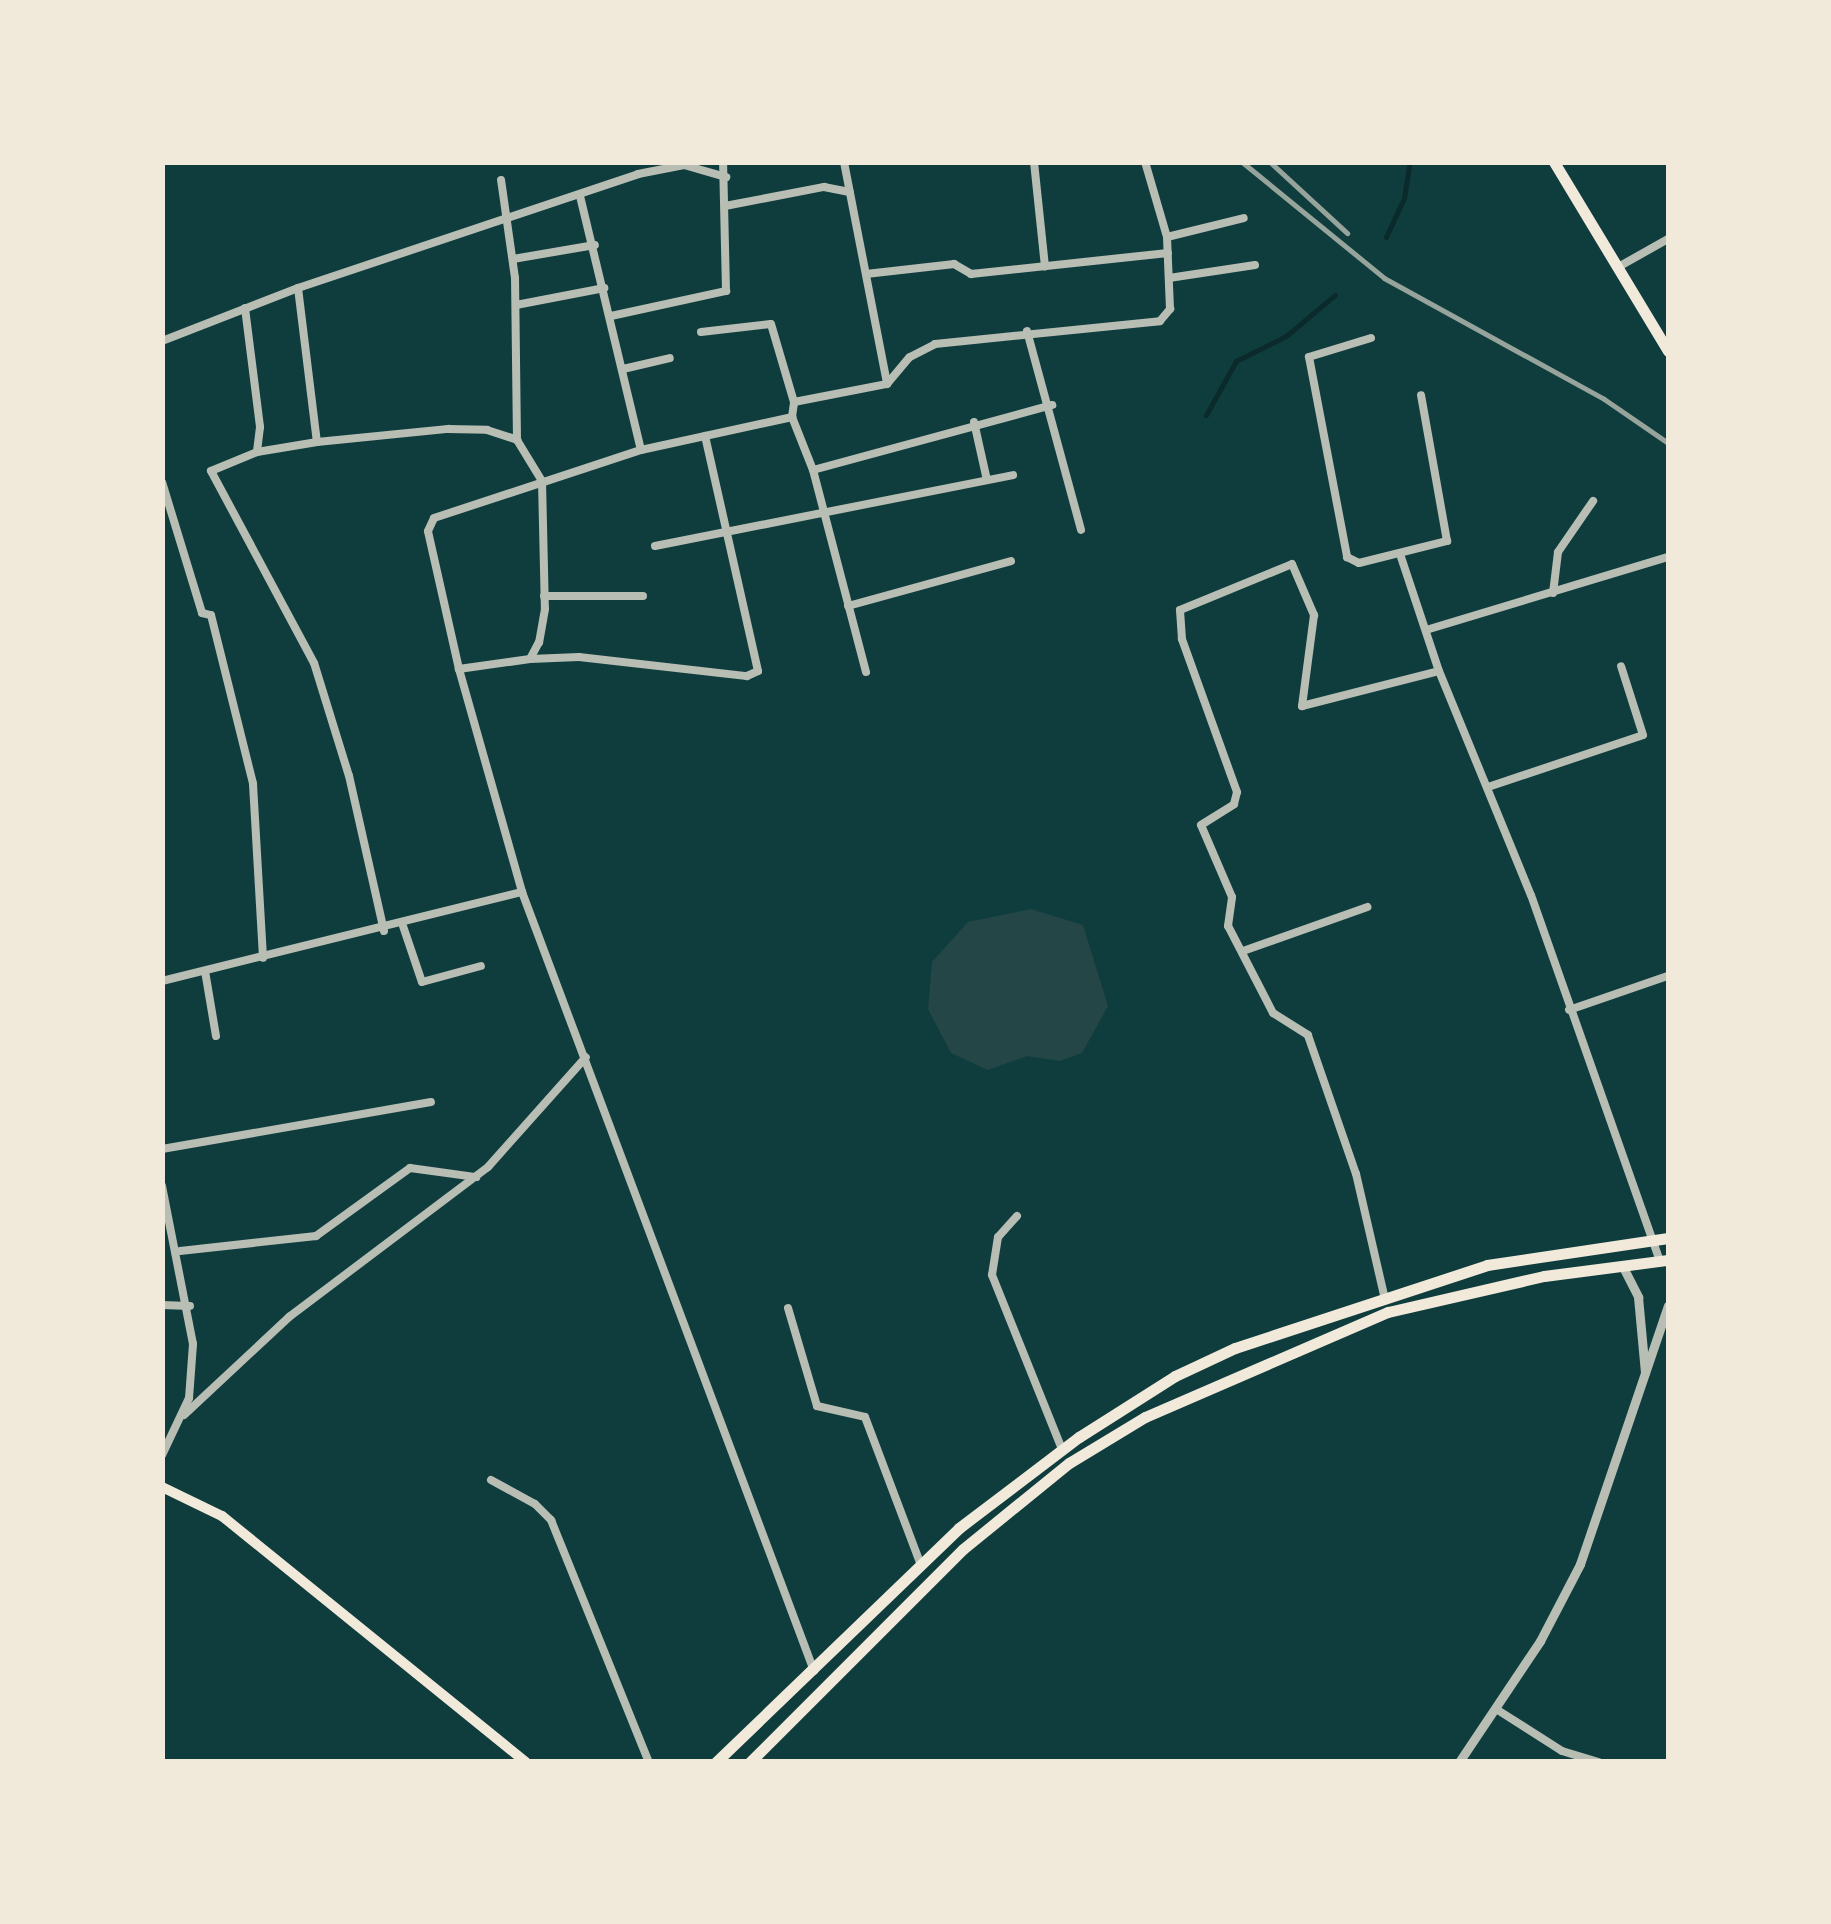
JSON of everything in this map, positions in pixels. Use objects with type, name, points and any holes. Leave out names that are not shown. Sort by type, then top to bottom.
[{"type":"main road","points":[[1554,162],[1668,351]]},
{"type":"main road","points":[[716,1762],[814,1672],[921,1565],[1062,1449],[1200,1364],[1384,1295],[1487,1264],[1668,1238]]},
{"type":"main road","points":[[750,1762],[963,1549],[1069,1463],[1145,1417],[1388,1312],[1544,1276],[1664,1261]]},
{"type":"main road","points":[[162,1486],[222,1516],[526,1762]]},
{"type":"street","points":[[610,316],[726,291],[723,162]]},
{"type":"street","points":[[844,162],[887,384]]},
{"type":"street","points":[[1034,162],[1045,266]]},
{"type":"street","points":[[794,402],[887,384],[910,357],[935,344],[1027,331],[1160,321],[1170,309],[1167,237],[1145,162]]},
{"type":"street","points":[[162,341],[298,288],[508,216],[682,166],[726,177]]},
{"type":"street","points":[[501,180],[516,306],[518,440],[542,481],[544,596],[539,642],[530,660]]},
{"type":"street","points":[[726,206],[824,187],[850,192]]},
{"type":"street","points":[[580,196],[641,450]]},
{"type":"street","points":[[1167,237],[1244,218]]},
{"type":"street","points":[[1620,266],[1668,238]]},
{"type":"street","points":[[512,259],[594,245]]},
{"type":"street","points":[[866,274],[954,264],[971,274],[1168,253]]},
{"type":"street","points":[[1168,278],[1255,265]]},
{"type":"street","points":[[298,288],[317,442]]},
{"type":"street","points":[[516,306],[604,288]]},
{"type":"street","points":[[245,308],[260,427],[257,452]]},
{"type":"street","points":[[700,332],[772,324],[794,402],[792,417],[813,470],[866,672]]},
{"type":"street","points":[[1027,331],[1052,406],[1081,530]]},
{"type":"street","points":[[1371,338],[1314,350],[1309,363],[1347,557],[1359,563],[1402,556],[1447,542],[1421,395]]},
{"type":"street","points":[[623,368],[670,358]]},
{"type":"street","points":[[813,470],[974,422],[1052,406]]},
{"type":"street","points":[[792,417],[641,450],[430,522],[458,668],[522,892],[814,1672]]},
{"type":"street","points":[[974,422],[988,480]]},
{"type":"street","points":[[384,931],[358,811],[314,663],[210,475],[214,467],[257,452],[317,442],[448,429],[487,430],[518,440]]},
{"type":"street","points":[[458,668],[579,657],[756,674],[759,664],[705,436]]},
{"type":"street","points":[[655,546],[1014,475]]},
{"type":"street","points":[[162,482],[202,612],[211,615],[253,784],[262,958]]},
{"type":"street","points":[[1553,593],[1558,552],[1593,500]]},
{"type":"street","points":[[1402,556],[1439,671],[1488,787],[1653,1240],[1664,1261]]},
{"type":"street","points":[[1426,630],[1668,557]]},
{"type":"street","points":[[848,606],[1011,561]]},
{"type":"street","points":[[1384,1295],[1356,1174],[1308,1035],[1273,1013],[1228,926],[1232,897],[1201,825],[1234,804],[1238,792],[1182,640],[1180,609],[1292,564],[1314,614],[1302,706],[1439,671]]},
{"type":"street","points":[[544,596],[644,596]]},
{"type":"street","points":[[1488,787],[1644,735],[1620,666]]},
{"type":"street","points":[[162,981],[384,931],[522,892]]},
{"type":"street","points":[[1242,952],[1367,907]]},
{"type":"street","points":[[403,926],[422,982],[481,966]]},
{"type":"street","points":[[205,971],[216,1036]]},
{"type":"street","points":[[1568,1010],[1668,976]]},
{"type":"street","points":[[162,1456],[184,1415],[290,1317],[476,1177],[586,1057]]},
{"type":"street","points":[[162,1148],[431,1102]]},
{"type":"street","points":[[180,1251],[316,1236],[410,1168],[476,1177]]},
{"type":"street","points":[[162,1186],[180,1251],[194,1344],[184,1415]]},
{"type":"street","points":[[1017,1216],[998,1237],[992,1275],[1062,1449]]},
{"type":"street","points":[[1623,1266],[1638,1297],[1645,1373]]},
{"type":"street","points":[[162,1305],[190,1306]]},
{"type":"street","points":[[1459,1762],[1496,1709],[1580,1564],[1668,1306]]},
{"type":"street","points":[[788,1308],[817,1406],[863,1414],[921,1565]]},
{"type":"street","points":[[490,1480],[535,1504],[550,1520],[648,1762]]},
{"type":"street","points":[[1496,1709],[1562,1751],[1599,1762]]},
{"type":"shaded area","points":[[1031,909],[1083,925],[1108,1006],[1082,1053],[1060,1061],[1027,1056],[988,1070],[951,1053],[928,1009],[932,962],[968,922]]},
{"type":"waterway","points":[[1386,237],[1404,198],[1410,162]]},
{"type":"waterway","points":[[1206,415],[1236,361],[1286,336],[1335,295]]},
{"type":"railway","points":[[1242,162],[1384,278],[1604,399],[1668,443]]},
{"type":"railway","points":[[1270,162],[1347,233]]}]
